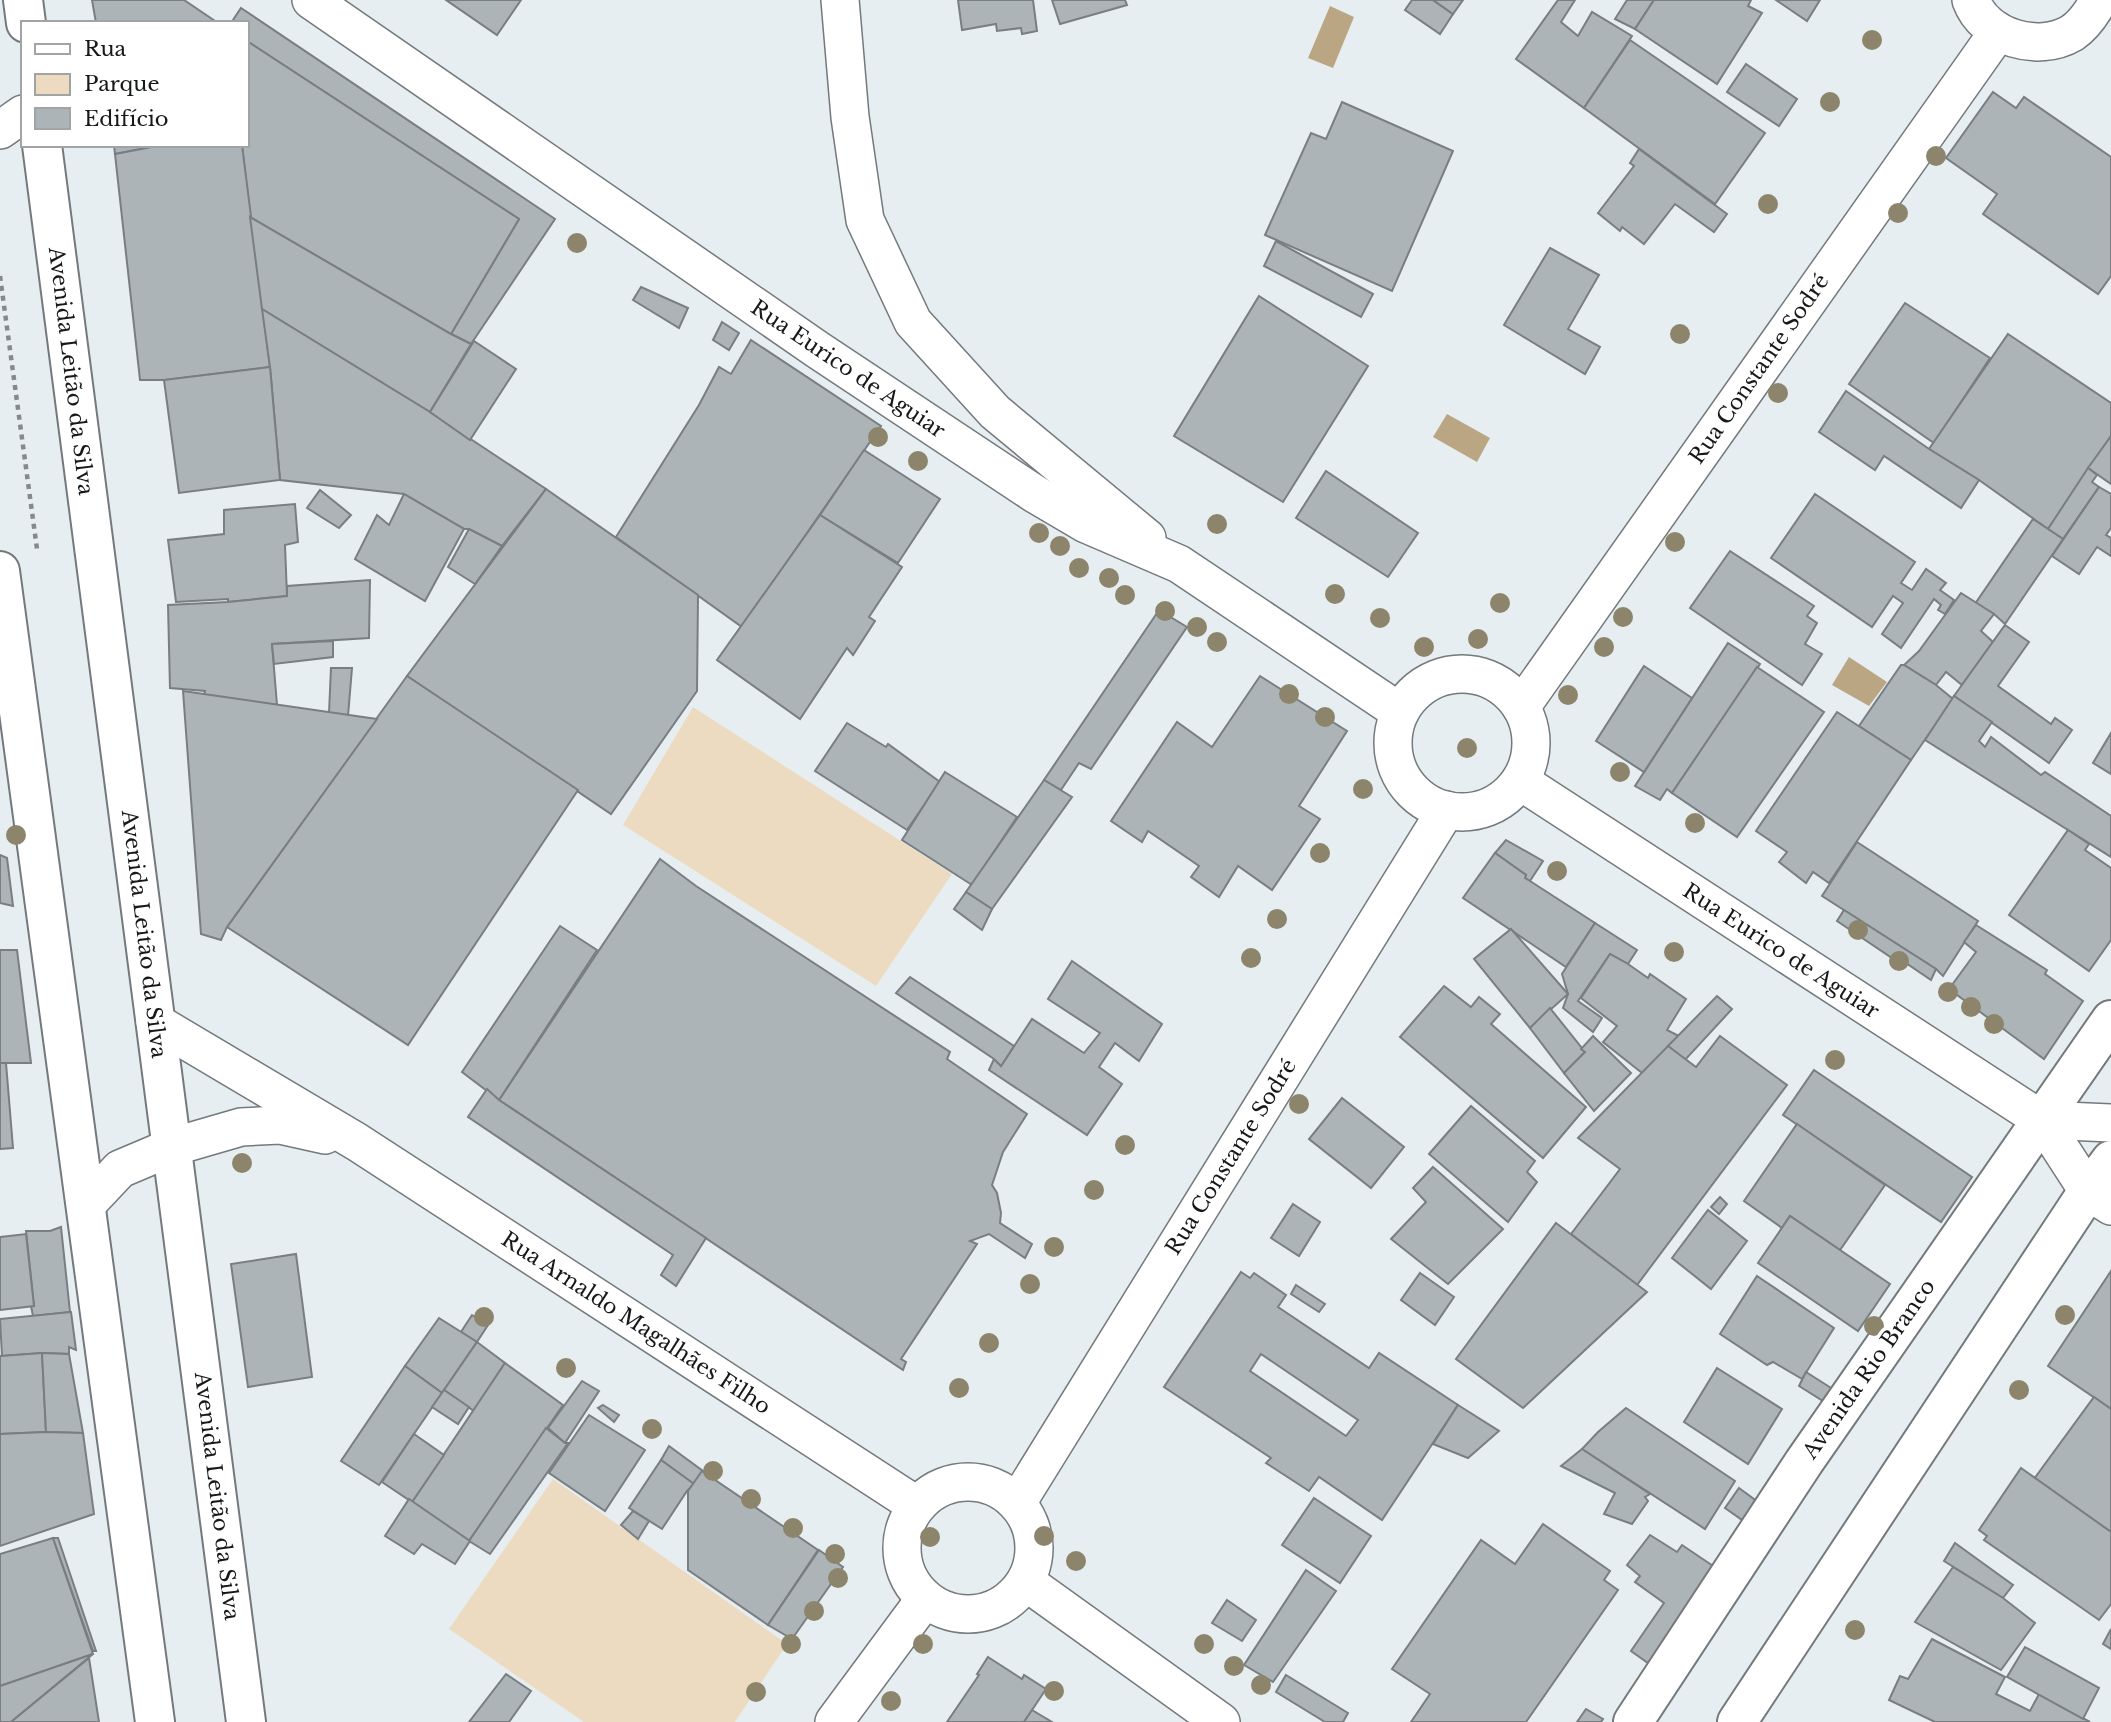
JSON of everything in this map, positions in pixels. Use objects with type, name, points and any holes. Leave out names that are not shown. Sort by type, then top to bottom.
[{"type":"street","points":[[23,0],[26,21]]},
{"type":"street","name":"Rua Eurico de Aguiar","points":[[312,0],[818,350],[1035,494],[1086,524],[1179,564],[1400,712]]},
{"type":"street","points":[[841,0],[850,117],[865,219],[913,322],[995,412],[1179,564]]},
{"type":"street","points":[[1971,0],[1975,10],[1998,32],[2022,41],[2047,42],[2071,33],[2100,15]]},
{"type":"street","name":"Rua Constante Sodré","points":[[1521,707],[1998,32]]},
{"type":"street","points":[[0,130],[21,115]]},
{"type":"street","name":"Avenida Leitão da Silva","points":[[42,147],[246,1722]]},
{"type":"street","points":[[0,571],[155,1722]]},
{"type":"street","points":[[1474,674],[1501,685],[1521,707],[1529,725],[1532,744],[1528,764],[1520,782],[1506,797],[1487,807],[1466,812],[1446,810],[1423,800],[1405,782],[1395,760],[1393,735],[1400,712],[1418,689],[1444,676],[1474,674]]},
{"type":"street","name":"Rua Eurico de Aguiar","points":[[1520,782],[2042,1120],[2099,1198]]},
{"type":"street","name":"Rua Constante Sodré","points":[[1017,1503],[1446,810]]},
{"type":"street","name":"Avenida Rio Branco","points":[[1633,1722],[1804,1462],[2111,1020]]},
{"type":"street","name":"Rua Arnaldo Magalhães Filho","points":[[155,1022],[357,1142],[916,1504]]},
{"type":"street","name":"Rua Eurico de Aguiar","points":[[2042,1120],[2111,1124]]},
{"type":"street","name":"Rua Arnaldo Magalhães Filho","points":[[86,1205],[120,1169],[172,1147],[241,1127],[280,1125],[357,1142]]},
{"type":"street","points":[[1737,1722],[2099,1198],[2111,1160]]},
{"type":"street","points":[[966,1481],[995,1486],[1017,1503],[1029,1520],[1035,1541],[1034,1562],[1026,1582],[1010,1600],[990,1611],[967,1615],[945,1611],[925,1599],[910,1583],[902,1564],[900,1543],[905,1523],[916,1504],[939,1487],[966,1481]]},
{"type":"street","points":[[1026,1582],[1221,1722]]},
{"type":"street","points":[[834,1722],[925,1599]]},
{"type":"green space","points":[[693,707],[952,874],[876,986],[623,825]]},
{"type":"green space","points":[[553,1479],[787,1644],[735,1722],[584,1722],[449,1629]]},
{"type":"shaded area","points":[[1330,6],[1354,17],[1333,68],[1308,58]]},
{"type":"shaded area","points":[[1447,414],[1490,438],[1477,462],[1433,437]]},
{"type":"shaded area","points":[[1849,657],[1887,682],[1869,706],[1832,685]]},
{"type":"building","points":[[92,0],[184,0],[215,21],[96,21]]},
{"type":"building","points":[[446,0],[521,0],[497,35]]},
{"type":"building","points":[[958,0],[1033,0],[1037,31],[1022,34],[1021,28],[997,31],[996,24],[962,30]]},
{"type":"building","points":[[1052,0],[1125,0],[1127,5],[1060,24]]},
{"type":"building","points":[[1412,0],[1433,0],[1453,14],[1440,34],[1405,10]]},
{"type":"building","points":[[1433,0],[1463,0],[1453,14]]},
{"type":"building","points":[[1558,0],[1575,0],[1561,22],[1578,36],[1592,12],[1632,36],[1584,108],[1516,59]]},
{"type":"building","points":[[1627,0],[1654,0],[1635,29],[1615,19]]},
{"type":"building","points":[[1654,0],[1751,0],[1748,6],[1762,13],[1717,84],[1635,29]]},
{"type":"building","points":[[1776,0],[1820,0],[1807,21]]},
{"type":"building","points":[[241,8],[555,219],[471,344],[451,334],[519,219],[248,42],[248,21],[232,21]]},
{"type":"building","points":[[1630,40],[1765,133],[1715,204],[1584,108]]},
{"type":"building","points":[[248,42],[519,219],[451,334],[250,217],[242,147],[248,147]]},
{"type":"building","points":[[1746,64],[1797,99],[1779,126],[1727,92]]},
{"type":"building","points":[[1993,92],[2016,108],[2024,97],[2111,157],[2111,276],[2098,294],[1983,214],[1997,194],[1946,158]]},
{"type":"building","points":[[1342,102],[1453,151],[1392,291],[1265,235],[1311,133],[1326,139]]},
{"type":"building","points":[[114,147],[152,147],[115,154]]},
{"type":"building","points":[[152,147],[242,147],[270,367],[164,380],[140,380],[115,154]]},
{"type":"building","points":[[1639,149],[1727,214],[1714,232],[1675,204],[1644,244],[1622,227],[1620,231],[1598,213],[1634,166],[1630,163]]},
{"type":"building","points":[[250,217],[471,344],[430,412],[262,309]]},
{"type":"building","points":[[1276,241],[1373,294],[1361,317],[1264,266]]},
{"type":"building","points":[[1550,248],[1599,275],[1568,329],[1600,347],[1585,374],[1504,325]]},
{"type":"building","points":[[641,287],[688,308],[679,328],[633,300]]},
{"type":"building","points":[[1259,296],[1368,366],[1283,502],[1174,436]]},
{"type":"building","points":[[1905,303],[1990,358],[1934,443],[1849,384]]},
{"type":"building","points":[[262,309],[430,412],[546,489],[502,546],[464,529],[404,494],[280,480]]},
{"type":"building","points":[[722,322],[739,333],[729,350],[713,340]]},
{"type":"building","points":[[2008,334],[2111,403],[2111,436],[2048,529],[1979,480],[1929,449]]},
{"type":"building","points":[[751,340],[881,426],[742,627],[616,537],[699,405],[719,367],[731,374]]},
{"type":"building","points":[[474,341],[516,369],[470,440],[430,412]]},
{"type":"building","points":[[270,367],[280,480],[179,493],[164,380]]},
{"type":"building","points":[[1846,391],[1979,480],[1961,508],[1884,456],[1875,470],[1819,432]]},
{"type":"building","points":[[2111,436],[2111,484],[2088,468]]},
{"type":"building","points":[[864,450],[940,499],[898,563],[820,515]]},
{"type":"building","points":[[2088,468],[2097,475],[2092,482],[2099,487],[2063,539],[2048,529]]},
{"type":"building","points":[[1326,471],[1418,533],[1388,577],[1296,518]]},
{"type":"building","points":[[2099,487],[2111,494],[2111,528],[2106,535],[2111,538],[2111,556],[2097,547],[2079,574],[2052,556]]},
{"type":"building","points":[[546,489],[698,595],[697,691],[611,814],[407,676]]},
{"type":"building","points":[[320,490],[351,515],[339,528],[307,508]]},
{"type":"building","points":[[404,494],[464,529],[425,601],[355,559],[377,515],[389,525]]},
{"type":"building","points":[[1815,494],[1915,562],[1901,583],[1912,590],[1926,569],[1946,583],[1940,590],[1954,600],[1945,614],[1938,610],[1941,605],[1934,599],[1901,648],[1882,634],[1903,603],[1893,596],[1872,627],[1771,558]]},
{"type":"building","points":[[295,504],[298,542],[285,545],[287,596],[228,602],[228,599],[176,602],[168,540],[224,534],[224,510]]},
{"type":"building","points":[[820,515],[902,567],[869,617],[875,621],[853,655],[847,648],[800,719],[717,660]]},
{"type":"building","points":[[2033,519],[2063,539],[2005,624],[1994,614],[1975,604]]},
{"type":"building","points":[[469,529],[502,546],[475,584],[448,567]]},
{"type":"building","points":[[1730,551],[1814,606],[1807,616],[1817,623],[1805,644],[1822,654],[1802,685],[1690,608]]},
{"type":"building","points":[[370,580],[369,638],[272,644],[277,705],[204,695],[205,691],[170,688],[168,605],[287,596],[287,586]]},
{"type":"building","points":[[1961,593],[1994,614],[1981,631],[1993,642],[1962,685],[1946,672],[1936,685],[1904,665],[1919,651]]},
{"type":"building","points":[[1159,610],[1187,627],[1091,769],[1079,763],[1061,790],[1044,780]]},
{"type":"building","points":[[2005,625],[2029,642],[1998,686],[2051,724],[2055,718],[2072,730],[2049,763],[1954,696]]},
{"type":"building","points":[[333,641],[333,657],[274,664],[272,644]]},
{"type":"building","points":[[1728,643],[1760,664],[1672,793],[1667,789],[1660,800],[1635,786]]},
{"type":"building","points":[[1901,665],[1936,685],[1953,699],[1911,760],[1859,726]]},
{"type":"building","points":[[1644,666],[1692,698],[1644,772],[1596,741]]},
{"type":"building","points":[[1757,667],[1824,712],[1737,837],[1672,793]]},
{"type":"building","points":[[331,668],[352,668],[348,716],[329,713]]},
{"type":"building","points":[[407,676],[578,790],[408,1045],[227,927]]},
{"type":"building","points":[[1260,676],[1347,731],[1299,806],[1320,819],[1272,890],[1238,866],[1219,897],[1191,877],[1199,866],[1148,831],[1142,842],[1111,821],[1177,722],[1212,747]]},
{"type":"building","points":[[183,691],[377,719],[227,927],[221,940],[201,934]]},
{"type":"building","points":[[1954,696],[1992,722],[1979,741],[1985,747],[1991,737],[2041,775],[2045,772],[2111,816],[2111,857],[1925,740]]},
{"type":"building","points":[[1837,712],[1911,760],[1829,883],[1813,872],[1806,883],[1779,862],[1787,852],[1756,831]]},
{"type":"building","points":[[847,723],[886,747],[888,744],[940,782],[907,830],[815,771]]},
{"type":"building","points":[[2111,733],[2111,774],[2093,763]]},
{"type":"building","points":[[945,772],[1017,817],[972,885],[902,840]]},
{"type":"building","points":[[1044,780],[1072,797],[992,909],[966,892]]},
{"type":"building","points":[[2068,830],[2089,844],[2085,850],[2111,868],[2111,940],[2089,971],[2009,915]]},
{"type":"building","points":[[1506,840],[1543,861],[1530,881],[1525,878],[1526,875],[1495,853]]},
{"type":"building","points":[[1857,842],[1978,921],[1943,976],[1822,896]]},
{"type":"building","points":[[1495,853],[1526,875],[1525,878],[1595,923],[1566,967],[1463,898]]},
{"type":"building","points":[[0,855],[7,858],[13,906],[0,903]]},
{"type":"building","points":[[660,859],[696,886],[950,1052],[947,1059],[1027,1114],[1003,1152],[992,1185],[997,1193],[1000,1223],[1032,1244],[1025,1258],[989,1234],[970,1241],[977,1244],[901,1359],[906,1362],[903,1370],[499,1100]]},
{"type":"building","points":[[966,892],[992,909],[982,930],[954,909]]},
{"type":"building","points":[[1844,910],[1936,969],[1931,980],[1837,921]]},
{"type":"building","points":[[1595,923],[1637,950],[1628,964],[1610,954],[1578,1001],[1602,1018],[1593,1032],[1563,1008],[1568,994],[1562,974]]},
{"type":"building","points":[[1976,925],[2047,970],[2045,974],[2083,1001],[2044,1059],[1949,989],[1976,952],[1964,942]]},
{"type":"building","points":[[560,926],[597,950],[499,1100],[462,1072]]},
{"type":"building","points":[[1511,929],[1568,994],[1530,1028],[1474,959]]},
{"type":"building","points":[[0,950],[17,950],[31,1063],[0,1063]]},
{"type":"building","points":[[1610,954],[1648,978],[1650,974],[1686,999],[1667,1030],[1679,1036],[1642,1073],[1603,1042],[1617,1026],[1581,998]]},
{"type":"building","points":[[1072,961],[1162,1024],[1139,1061],[1115,1043],[1099,1067],[1122,1084],[1087,1135],[989,1070],[994,1059],[1001,1066],[1032,1019],[1084,1053],[1100,1033],[1048,999]]},
{"type":"building","points":[[910,977],[1014,1046],[1001,1066],[896,993]]},
{"type":"building","points":[[1444,986],[1471,1007],[1479,997],[1500,1014],[1491,1024],[1586,1107],[1543,1158],[1400,1037]]},
{"type":"building","points":[[1717,996],[1732,1009],[1685,1060],[1668,1046]]},
{"type":"building","points":[[1550,1008],[1585,1052],[1564,1073],[1530,1028]]},
{"type":"building","points":[[1593,1036],[1631,1073],[1594,1111],[1564,1073],[1585,1052],[1581,1049]]},
{"type":"building","points":[[1720,1036],[1787,1085],[1637,1285],[1571,1234],[1620,1169],[1578,1138],[1668,1046],[1696,1067]]},
{"type":"building","points":[[0,1063],[6,1063],[13,1148],[0,1149]]},
{"type":"building","points":[[1814,1070],[1972,1177],[1941,1222],[1783,1115]]},
{"type":"building","points":[[487,1089],[499,1100],[706,1238],[676,1286],[661,1275],[673,1255],[468,1117]]},
{"type":"building","points":[[1342,1098],[1404,1147],[1371,1188],[1309,1139]]},
{"type":"building","points":[[1471,1106],[1535,1161],[1527,1172],[1537,1182],[1508,1222],[1429,1154]]},
{"type":"building","points":[[1797,1124],[1885,1185],[1840,1250],[1790,1216],[1782,1228],[1744,1201]]},
{"type":"building","points":[[1433,1167],[1503,1229],[1448,1284],[1391,1239],[1426,1202],[1413,1188]]},
{"type":"building","points":[[1720,1197],[1727,1204],[1719,1214],[1711,1207]]},
{"type":"building","points":[[1293,1204],[1320,1222],[1299,1256],[1271,1238]]},
{"type":"building","points":[[1708,1210],[1747,1241],[1711,1289],[1672,1258]]},
{"type":"building","points":[[1790,1216],[1890,1284],[1858,1331],[1758,1263]]},
{"type":"building","points":[[1556,1223],[1647,1292],[1523,1408],[1456,1359]]},
{"type":"building","points":[[61,1227],[70,1312],[33,1316],[26,1231],[50,1231]]},
{"type":"building","points":[[26,1234],[34,1306],[0,1310],[0,1237]]},
{"type":"building","points":[[296,1254],[312,1377],[248,1387],[231,1264]]},
{"type":"building","points":[[2111,1271],[2111,1409],[2048,1366]]},
{"type":"building","points":[[1241,1272],[1250,1278],[1254,1273],[1286,1295],[1278,1307],[1369,1368],[1379,1353],[1458,1405],[1382,1520],[1319,1477],[1309,1491],[1266,1463],[1271,1458],[1164,1387]],"holes":[[[1261,1354],[1358,1420],[1346,1436],[1250,1371]]]},
{"type":"building","points":[[1420,1273],[1454,1297],[1435,1325],[1401,1300]]},
{"type":"building","points":[[1757,1276],[1834,1328],[1802,1379],[1773,1362],[1767,1365],[1720,1334]]},
{"type":"building","points":[[1296,1285],[1325,1304],[1319,1312],[1291,1294]]},
{"type":"building","points":[[71,1312],[76,1350],[69,1347],[69,1354],[2,1356],[0,1319]]},
{"type":"building","points":[[472,1315],[488,1325],[477,1342],[461,1332]]},
{"type":"building","points":[[439,1318],[477,1342],[442,1393],[405,1366]]},
{"type":"building","points":[[477,1342],[505,1363],[474,1411],[444,1390]]},
{"type":"building","points":[[42,1353],[46,1432],[0,1434],[0,1356]]},
{"type":"building","points":[[42,1353],[69,1354],[83,1433],[46,1432]]},
{"type":"building","points":[[505,1363],[563,1405],[469,1541],[412,1502]]},
{"type":"building","points":[[405,1366],[442,1393],[379,1485],[341,1461]]},
{"type":"building","points":[[1717,1368],[1782,1409],[1748,1464],[1684,1422]]},
{"type":"building","points":[[1806,1372],[1839,1393],[1831,1406],[1799,1386]]},
{"type":"building","points":[[582,1381],[599,1391],[565,1443],[548,1428]]},
{"type":"building","points":[[444,1390],[469,1407],[458,1424],[432,1407]]},
{"type":"building","points":[[2094,1397],[2111,1409],[2111,1532],[2034,1479]]},
{"type":"building","points":[[603,1405],[619,1415],[614,1422],[598,1408]]},
{"type":"building","points":[[1458,1405],[1499,1431],[1468,1458],[1433,1444]]},
{"type":"building","points":[[1626,1408],[1735,1481],[1705,1529],[1582,1449]]},
{"type":"building","points":[[589,1415],[645,1450],[605,1511],[549,1473]]},
{"type":"building","points":[[546,1428],[568,1443],[490,1554],[469,1541]]},
{"type":"building","points":[[83,1433],[94,1514],[0,1546],[0,1434]]},
{"type":"building","points":[[414,1434],[444,1455],[412,1502],[382,1482]]},
{"type":"building","points":[[669,1446],[703,1471],[694,1484],[661,1460]]},
{"type":"building","points":[[1582,1449],[1650,1494],[1645,1497],[1648,1501],[1632,1524],[1604,1514],[1615,1493],[1561,1466]]},
{"type":"building","points":[[661,1460],[694,1484],[662,1529],[629,1508]]},
{"type":"building","points":[[2021,1468],[2111,1532],[2111,1604],[2099,1620],[1984,1540],[1987,1536],[1979,1530]]},
{"type":"building","points":[[702,1471],[818,1550],[768,1625],[688,1570],[688,1491]]},
{"type":"building","points":[[1739,1488],[1758,1502],[1745,1522],[1725,1508]]},
{"type":"building","points":[[1314,1498],[1371,1536],[1340,1583],[1282,1545]]},
{"type":"building","points":[[409,1499],[470,1541],[455,1564],[422,1544],[414,1554],[385,1536]]},
{"type":"building","points":[[633,1511],[649,1521],[638,1539],[621,1525]]},
{"type":"building","points":[[1543,1524],[1610,1571],[1604,1580],[1618,1590],[1526,1722],[1411,1722],[1430,1694],[1392,1669],[1481,1540],[1515,1564]]},
{"type":"building","points":[[1650,1535],[1677,1552],[1682,1545],[1719,1570],[1655,1668],[1631,1651],[1664,1603],[1635,1582],[1640,1576],[1627,1565]]},
{"type":"building","points":[[53,1538],[93,1654],[0,1686],[0,1554]]},
{"type":"building","points":[[53,1538],[58,1538],[96,1651],[93,1651]]},
{"type":"building","points":[[1955,1543],[2013,1585],[2003,1598],[1944,1561]]},
{"type":"building","points":[[819,1550],[843,1567],[792,1639],[768,1625]]},
{"type":"building","points":[[1953,1567],[2003,1598],[2035,1623],[2001,1670],[1915,1622]]},
{"type":"building","points":[[1306,1570],[1336,1591],[1273,1682],[1244,1665]]},
{"type":"building","points":[[1227,1600],[1256,1620],[1242,1641],[1212,1623]]},
{"type":"building","points":[[2111,1629],[2111,1649],[2103,1644]]},
{"type":"building","points":[[1932,1639],[2005,1677],[1996,1694],[2030,1711],[2039,1694],[2090,1722],[1935,1722],[1889,1700],[1900,1676],[1908,1679]]},
{"type":"building","points":[[2025,1647],[2099,1688],[2083,1719],[2007,1677]]},
{"type":"building","points":[[93,1654],[11,1722],[0,1722],[0,1686]]},
{"type":"building","points":[[988,1657],[1022,1679],[1024,1675],[1046,1689],[1024,1722],[947,1722],[979,1675],[977,1674]]},
{"type":"building","points":[[89,1658],[99,1722],[11,1722]]},
{"type":"building","points":[[506,1674],[531,1691],[509,1722],[469,1722]]},
{"type":"building","points":[[1286,1675],[1348,1713],[1343,1722],[1325,1722],[1276,1692]]},
{"type":"building","points":[[1586,1709],[1603,1719],[1601,1722],[1577,1722]]},
{"type":"building","points":[[1032,1710],[1052,1722],[1024,1722]]}]
